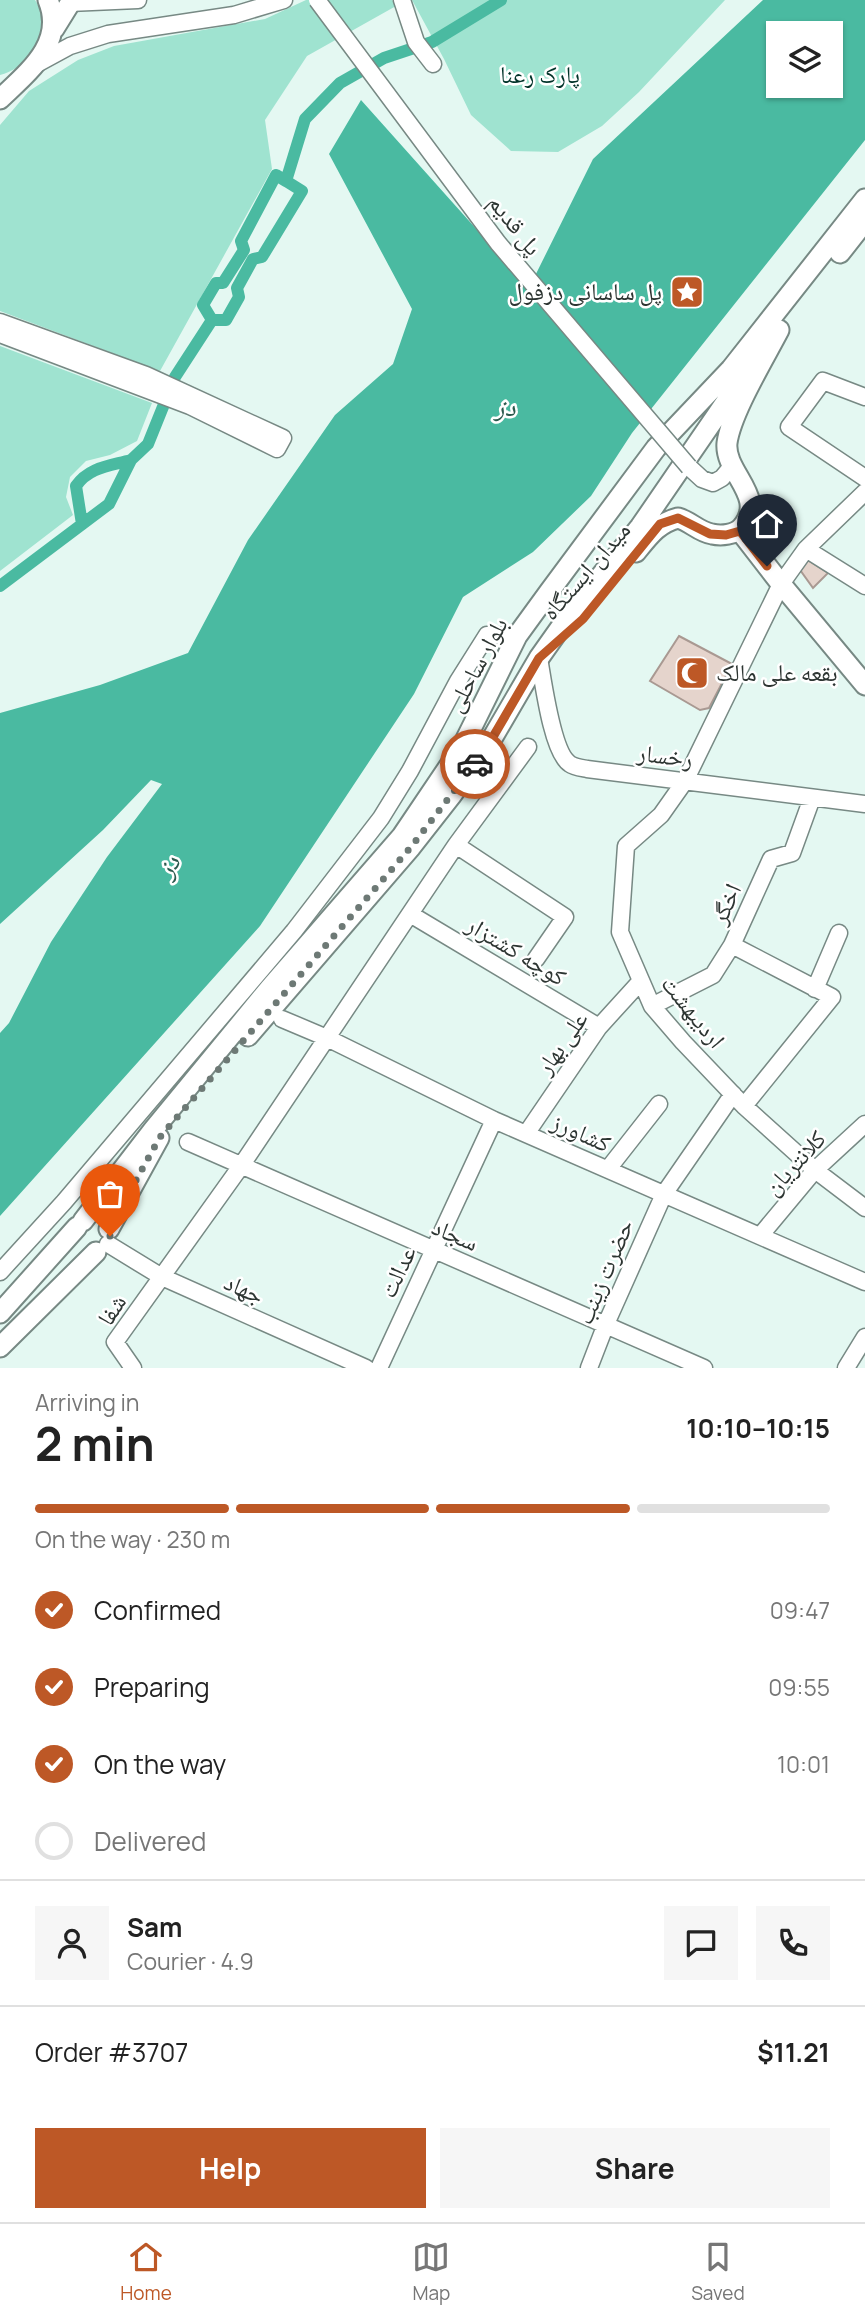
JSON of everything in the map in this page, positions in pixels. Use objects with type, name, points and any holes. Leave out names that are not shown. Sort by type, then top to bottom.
[{"type":"main road","points":[[0,99],[35,65],[48,47],[53,29],[53,11],[48,0]]},
{"type":"main road","points":[[53,29],[71,1]]},
{"type":"main road","name":"بلوار ساحلی","points":[[0,1313],[80,1224],[261,999],[402,836],[438,786],[469,732],[517,636],[656,448],[731,369],[865,199]]},
{"type":"main road","name":"بلوار ساحلی","points":[[0,1347],[104,1242],[160,1137],[411,847],[490,742],[539,658],[640,527],[741,377],[865,221]]},
{"type":"main road","points":[[779,330],[729,429],[726,447],[732,466],[748,493],[750,509],[740,531],[865,684]]},
{"type":"main road","points":[[641,467],[642,478],[649,486],[660,489],[669,483]]},
{"type":"main road","points":[[610,509],[622,504],[635,509],[640,527]]},
{"type":"main road","name":"میدان ایستگاه","points":[[539,658],[583,619],[660,524],[678,518],[710,534],[726,535],[740,531]]},
{"type":"main road","points":[[469,732],[477,743],[490,742]]},
{"type":"main road","points":[[97,1219],[104,1242],[88,1252],[77,1242],[80,1224],[97,1219]]},
{"type":"street","points":[[71,1],[138,0]]},
{"type":"street","points":[[35,65],[70,46],[108,34],[234,15],[284,0]]},
{"type":"street","name":"پل قدیم","points":[[317,0],[498,243],[690,467],[702,479],[713,483],[722,478],[732,466]]},
{"type":"street","points":[[402,0],[416,42],[433,64]]},
{"type":"street","points":[[0,322],[146,375],[232,420],[0,334]]},
{"type":"street","points":[[865,397],[823,381],[789,427],[865,478]]},
{"type":"street","name":"اردیبهشت","points":[[865,492],[806,549],[781,584],[685,781],[661,816],[626,846],[620,932],[652,1006],[683,1042],[738,1100],[815,1170],[865,1208]]},
{"type":"street","points":[[806,549],[865,586]]},
{"type":"street","points":[[0,1272],[73,1191],[294,931],[380,818],[410,771],[458,681],[487,635],[517,636]]},
{"type":"street","name":"رخسار","points":[[539,658],[554,731],[562,754],[570,764],[587,769],[865,804]]},
{"type":"street","points":[[162,1277],[241,1166],[456,845],[528,747]]},
{"type":"street","name":"اخگر","points":[[652,1006],[713,975],[732,945],[771,859],[792,853],[812,798]]},
{"type":"street","points":[[456,845],[565,917],[536,958]]},
{"type":"street","name":"کوچه کشتزار","points":[[410,914],[599,1027]]},
{"type":"street","points":[[732,945],[815,989],[839,933]]},
{"type":"street","name":"علی بهار","points":[[526,1134],[599,1027],[640,982]]},
{"type":"street","name":"حضرت زینب","points":[[589,1368],[664,1194],[738,1100],[832,997],[815,989]]},
{"type":"street","name":"کشاورز","points":[[282,1019],[327,1038],[494,1120],[865,1282]]},
{"type":"street","points":[[608,1169],[659,1104]]},
{"type":"street","name":"عدالت","points":[[379,1368],[494,1120]]},
{"type":"street","name":"کلانتریان","points":[[760,1236],[815,1170],[865,1124]]},
{"type":"street","name":"سجاد","points":[[188,1142],[704,1368]]},
{"type":"street","name":"جهاد","points":[[104,1242],[162,1277],[366,1368]]},
{"type":"street","name":"شفا","points":[[133,1368],[116,1342],[162,1277]]},
{"type":"street","points":[[846,1368],[865,1337]]},
{"type":"green space","points":[[0,0],[35,0],[42,23],[37,45],[30,55],[22,64],[0,75]]},
{"type":"green space","points":[[306,0],[392,0],[396,6],[307,56],[265,120],[272,169],[160,371],[0,311],[0,125],[29,91],[78,60],[114,46],[265,19]]},
{"type":"green space","name":"پارک رعنا","points":[[412,0],[725,0],[639,92],[602,126],[558,152],[511,151],[471,115]]},
{"type":"green space","points":[[0,346],[152,403],[137,441],[110,455],[86,461],[70,477],[66,497],[73,515],[0,571]]},
{"type":"water","name":"دز","points":[[763,0],[865,0],[865,140],[632,433],[591,496],[533,552],[463,597],[414,694],[260,926],[0,1216],[0,1033],[9,1023],[51,942],[107,857],[162,784],[151,780],[103,830],[0,924],[0,713],[100,685],[188,653],[248,540],[335,415],[393,364],[412,309],[329,154],[361,100],[529,288],[593,159]]},
{"type":"building","points":[[806,559],[828,573],[813,588],[798,567]]},
{"type":"building","name":"بقعه علی مالک","points":[[679,636],[732,664],[709,708],[700,710],[650,681]]},
{"type":"waterway","points":[[0,586],[109,504],[131,460],[148,444],[175,377],[212,320],[226,320],[239,297],[237,288],[253,259],[262,257],[302,191],[286,181],[305,119],[340,83],[384,58],[432,42],[501,0]]},
{"type":"waterway","points":[[212,320],[203,305],[216,283],[223,283],[244,250],[241,241],[276,175],[286,181]]},
{"type":"waterway","points":[[82,524],[76,486],[94,471],[131,460]]},
{"type":"way so far","points":[[110,1236],[109,1229],[160,1137],[411,847],[475,764]]},
{"type":"place","name":"پل ساسانی دزفول","points":[[687,292]]},
{"type":"place","name":"بقعه علی مالک","points":[[692,673]]},
{"type":"route","points":[[475,764],[539,658],[583,619],[660,524],[678,518],[710,534],[726,535],[740,531],[767,566]]}]
